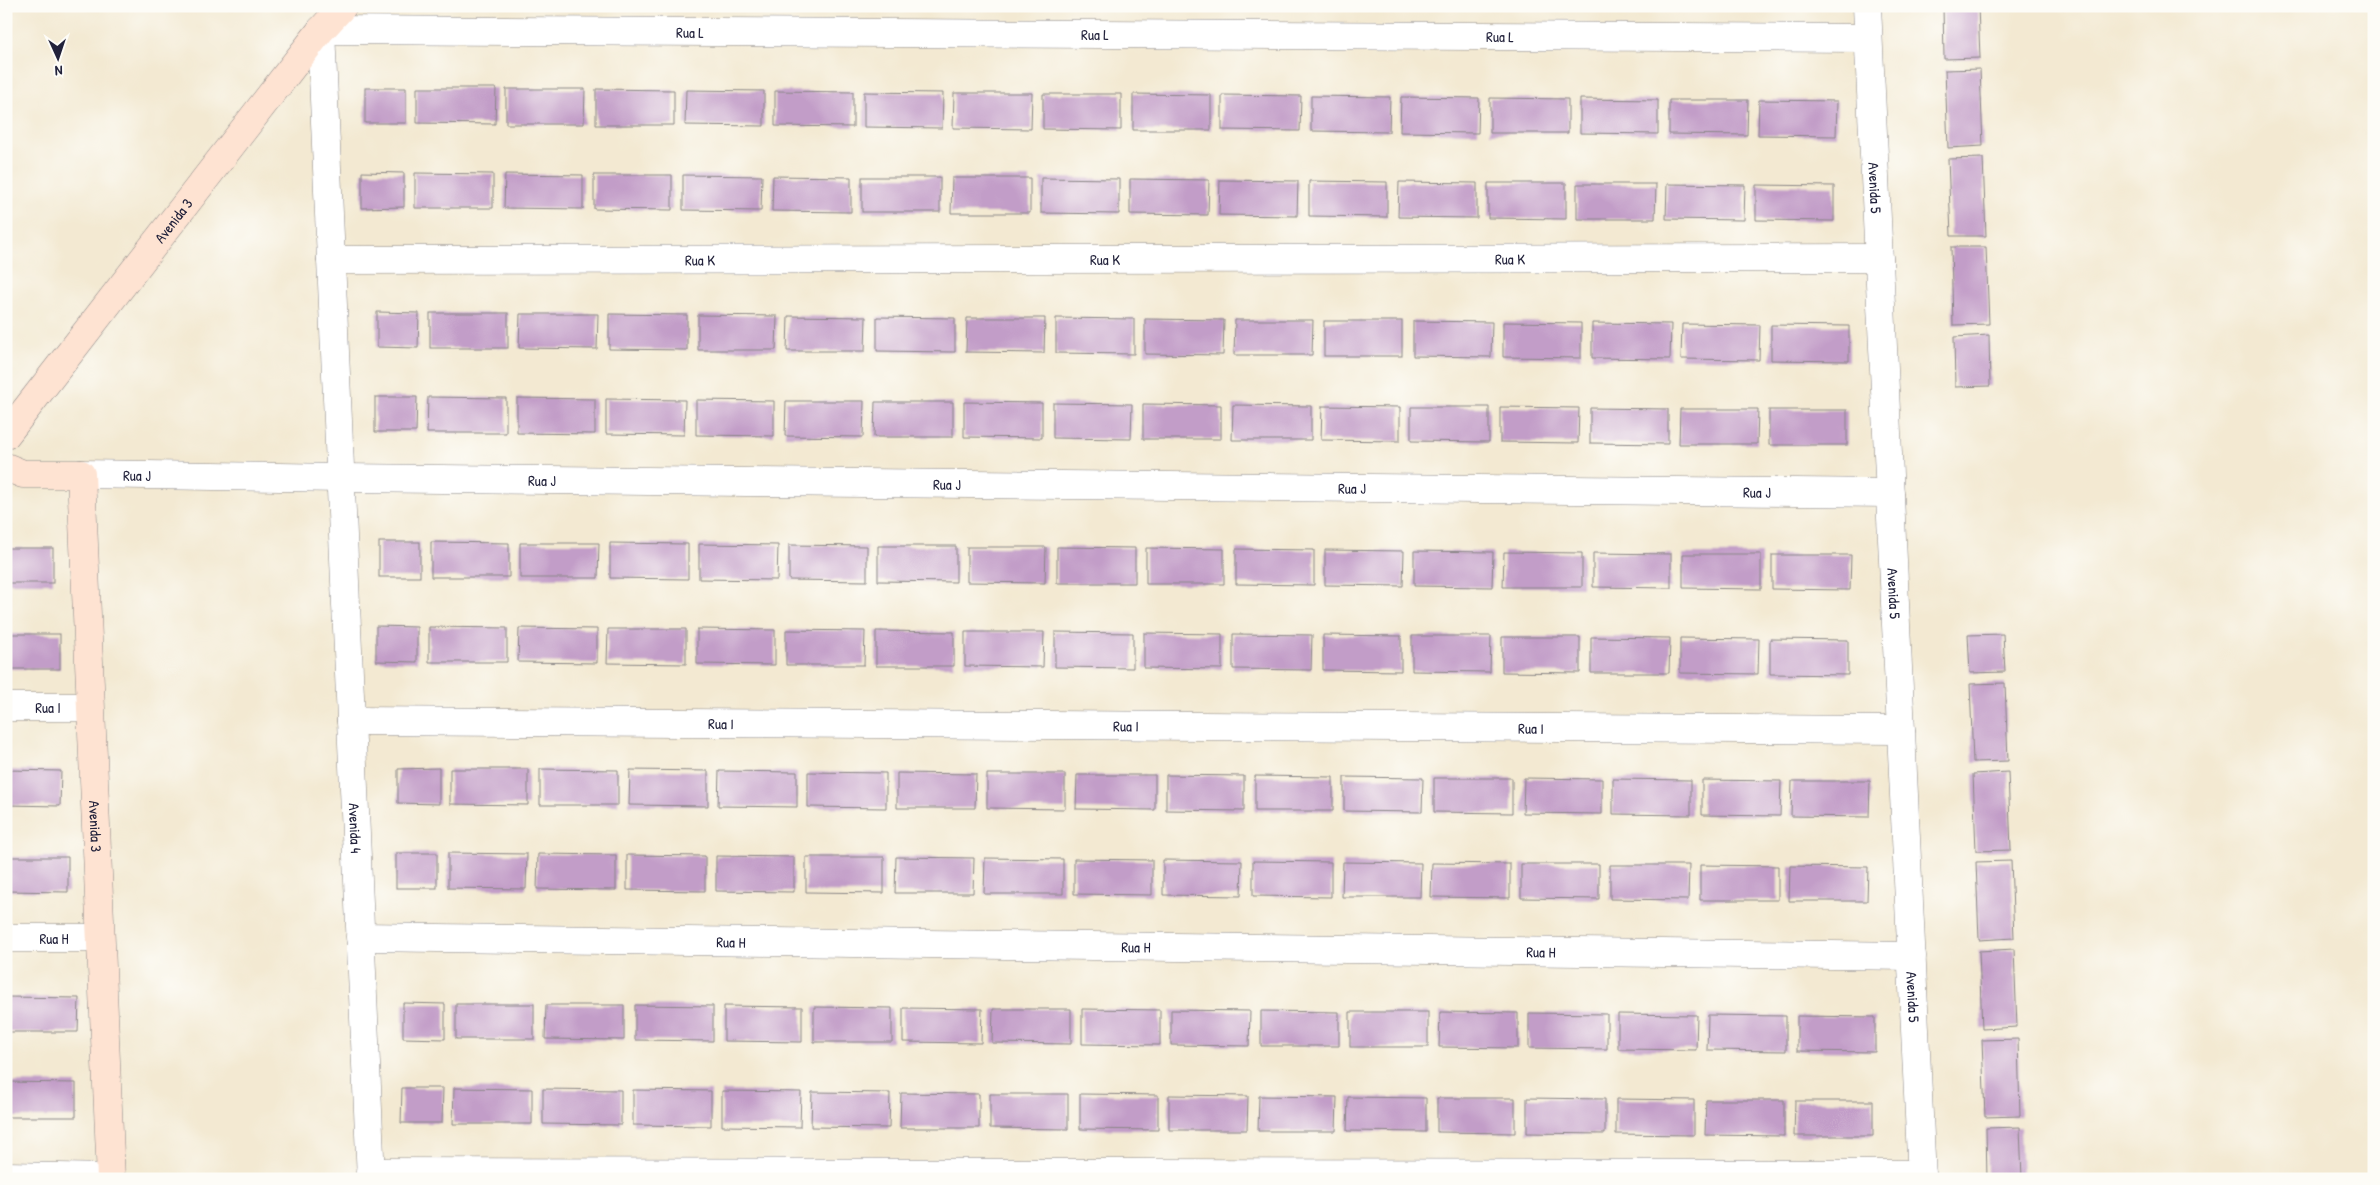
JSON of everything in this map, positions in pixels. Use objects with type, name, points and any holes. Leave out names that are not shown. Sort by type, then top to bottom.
[{"type":"main road","name":"Avenida 3","points":[[6,435],[321,30],[343,6]]},
{"type":"main road","name":"Rua J","points":[[6,467],[23,474],[81,474]]},
{"type":"main road","name":"Avenida 3","points":[[81,474],[111,1178]]},
{"type":"street","name":"Avenida 5","points":[[1867,6],[1922,1176]]},
{"type":"street","name":"Rua L","points":[[321,30],[1868,38]]},
{"type":"street","name":"Avenida 4","points":[[321,30],[371,1175]]},
{"type":"street","name":"Rua K","points":[[331,260],[1879,258]]},
{"type":"street","name":"Rua J","points":[[81,474],[1890,492]]},
{"type":"street","name":"Rua I","points":[[6,707],[90,707]]},
{"type":"street","name":"Rua I","points":[[351,722],[1901,730]]},
{"type":"street","name":"Rua H","points":[[360,937],[1912,956]]},
{"type":"street","name":"Rua H","points":[[6,938],[100,938]]},
{"type":"street","points":[[371,1175],[1922,1176]]},
{"type":"street","points":[[6,1176],[111,1178]]},
{"type":"building","points":[[1943,6],[1978,6],[1980,58],[1944,59]]},
{"type":"building","points":[[1980,69],[1983,146],[1948,148],[1945,70]]},
{"type":"building","points":[[365,88],[406,88],[406,123],[365,123]]},
{"type":"building","points":[[417,88],[496,88],[495,124],[417,123]]},
{"type":"building","points":[[506,89],[585,89],[584,124],[506,124]]},
{"type":"building","points":[[596,89],[674,90],[674,125],[596,125]]},
{"type":"building","points":[[686,90],[764,91],[764,126],[685,125]]},
{"type":"building","points":[[775,91],[853,92],[853,127],[775,126]]},
{"type":"building","points":[[864,92],[943,93],[942,128],[864,127]]},
{"type":"building","points":[[954,93],[1032,93],[1031,129],[953,128]]},
{"type":"building","points":[[1043,94],[1121,94],[1121,130],[1043,129]]},
{"type":"building","points":[[1133,94],[1211,95],[1211,130],[1133,130]]},
{"type":"building","points":[[1222,95],[1301,96],[1300,131],[1222,130]]},
{"type":"building","points":[[1311,96],[1390,97],[1389,132],[1311,131]]},
{"type":"building","points":[[1401,97],[1479,98],[1478,133],[1400,132]]},
{"type":"building","points":[[1490,98],[1568,99],[1568,133],[1490,133]]},
{"type":"building","points":[[1580,99],[1658,100],[1658,134],[1580,133]]},
{"type":"building","points":[[1669,100],[1748,100],[1747,135],[1669,134]]},
{"type":"building","points":[[1759,100],[1837,101],[1836,136],[1758,135]]},
{"type":"building","points":[[1983,158],[1986,236],[1951,236],[1948,159]]},
{"type":"building","points":[[362,172],[404,173],[404,207],[362,208]]},
{"type":"building","points":[[415,173],[493,174],[493,208],[415,208]]},
{"type":"building","points":[[505,174],[583,175],[583,209],[504,208]]},
{"type":"building","points":[[594,175],[672,175],[672,210],[594,209]]},
{"type":"building","points":[[683,175],[762,176],[761,211],[683,210]]},
{"type":"building","points":[[773,176],[851,177],[851,212],[772,211]]},
{"type":"building","points":[[862,177],[940,177],[940,212],[862,212]]},
{"type":"building","points":[[952,178],[1030,178],[1030,213],[951,213]]},
{"type":"building","points":[[1041,178],[1119,179],[1119,214],[1041,213]]},
{"type":"building","points":[[1130,179],[1209,180],[1208,215],[1130,214]]},
{"type":"building","points":[[1220,180],[1298,181],[1297,216],[1219,215]]},
{"type":"building","points":[[1309,181],[1387,182],[1387,217],[1309,216]]},
{"type":"building","points":[[1399,182],[1477,183],[1477,218],[1398,217]]},
{"type":"building","points":[[1488,183],[1566,183],[1566,219],[1488,218]]},
{"type":"building","points":[[1577,184],[1656,184],[1655,219],[1577,219]]},
{"type":"building","points":[[1667,184],[1745,185],[1744,220],[1666,219]]},
{"type":"building","points":[[1756,185],[1834,186],[1834,221],[1756,220]]},
{"type":"building","points":[[1951,247],[1986,247],[1989,324],[1953,325]]},
{"type":"building","points":[[377,312],[419,313],[418,348],[377,347]]},
{"type":"building","points":[[430,313],[508,313],[508,348],[430,348]]},
{"type":"building","points":[[520,314],[598,314],[597,349],[519,348]]},
{"type":"building","points":[[609,314],[687,315],[687,350],[609,349]]},
{"type":"building","points":[[698,315],[777,316],[776,350],[698,350]]},
{"type":"building","points":[[788,316],[866,317],[865,351],[787,351]]},
{"type":"building","points":[[877,317],[955,318],[955,352],[877,351]]},
{"type":"building","points":[[967,318],[1045,318],[1044,353],[966,352]]},
{"type":"building","points":[[1056,318],[1134,319],[1134,354],[1056,353]]},
{"type":"building","points":[[1145,319],[1224,320],[1223,355],[1145,354]]},
{"type":"building","points":[[1235,320],[1313,320],[1312,355],[1234,355]]},
{"type":"building","points":[[1324,321],[1402,321],[1402,356],[1324,356]]},
{"type":"building","points":[[1413,321],[1492,322],[1491,357],[1413,356]]},
{"type":"building","points":[[1503,322],[1581,323],[1581,358],[1503,357]]},
{"type":"building","points":[[1592,323],[1671,324],[1670,359],[1592,358]]},
{"type":"building","points":[[1682,324],[1760,325],[1759,360],[1681,359]]},
{"type":"building","points":[[1771,325],[1849,326],[1849,361],[1771,360]]},
{"type":"building","points":[[1989,335],[1990,386],[1955,387],[1954,337]]},
{"type":"building","points":[[375,397],[417,397],[416,432],[375,432]]},
{"type":"building","points":[[428,397],[506,398],[506,433],[427,433]]},
{"type":"building","points":[[517,398],[595,399],[595,434],[517,433]]},
{"type":"building","points":[[606,399],[685,400],[684,435],[606,434]]},
{"type":"building","points":[[696,400],[774,401],[774,436],[696,435]]},
{"type":"building","points":[[786,401],[864,401],[863,437],[785,436]]},
{"type":"building","points":[[875,402],[953,402],[953,437],[874,437]]},
{"type":"building","points":[[964,402],[1042,403],[1042,438],[964,437]]},
{"type":"building","points":[[1053,403],[1132,404],[1131,439],[1053,438]]},
{"type":"building","points":[[1143,404],[1221,405],[1221,439],[1143,439]]},
{"type":"building","points":[[1233,405],[1311,406],[1311,440],[1232,440]]},
{"type":"building","points":[[1322,406],[1400,407],[1400,441],[1321,440]]},
{"type":"building","points":[[1411,407],[1489,407],[1489,442],[1411,441]]},
{"type":"building","points":[[1500,407],[1579,408],[1578,443],[1500,442]]},
{"type":"building","points":[[1590,408],[1668,409],[1668,444],[1590,443]]},
{"type":"building","points":[[1680,409],[1758,409],[1757,444],[1679,444]]},
{"type":"building","points":[[1769,410],[1847,410],[1847,445],[1769,445]]},
{"type":"building","points":[[379,542],[420,542],[420,577],[379,577]]},
{"type":"building","points":[[431,542],[509,543],[509,577],[431,577]]},
{"type":"building","points":[[520,543],[599,543],[598,578],[520,578]]},
{"type":"building","points":[[610,543],[688,544],[688,579],[610,578]]},
{"type":"building","points":[[699,544],[778,545],[777,580],[699,579]]},
{"type":"building","points":[[789,545],[867,546],[867,581],[789,580]]},
{"type":"building","points":[[878,546],[956,546],[956,582],[878,581]]},
{"type":"building","points":[[967,547],[1046,547],[1045,583],[967,582]]},
{"type":"building","points":[[1057,547],[1135,548],[1135,583],[1057,583]]},
{"type":"building","points":[[6,548],[53,548],[53,583],[6,583]]},
{"type":"building","points":[[1146,548],[1224,549],[1224,584],[1146,584]]},
{"type":"building","points":[[1236,549],[1314,550],[1314,585],[1236,584]]},
{"type":"building","points":[[1325,550],[1404,551],[1403,586],[1325,585]]},
{"type":"building","points":[[1414,551],[1493,552],[1492,587],[1414,586]]},
{"type":"building","points":[[1504,552],[1582,553],[1582,587],[1503,587]]},
{"type":"building","points":[[1593,553],[1671,554],[1671,588],[1593,587]]},
{"type":"building","points":[[1683,554],[1761,554],[1761,589],[1683,588]]},
{"type":"building","points":[[1772,555],[1851,555],[1850,590],[1772,589]]},
{"type":"building","points":[[376,626],[417,627],[417,662],[376,661]]},
{"type":"building","points":[[429,627],[507,628],[507,662],[429,662]]},
{"type":"building","points":[[519,628],[597,629],[597,663],[518,662]]},
{"type":"building","points":[[608,629],[686,629],[686,664],[607,663]]},
{"type":"building","points":[[697,629],[775,630],[775,665],[697,664]]},
{"type":"building","points":[[786,630],[865,631],[864,665],[786,665]]},
{"type":"building","points":[[876,631],[954,632],[954,666],[876,666]]},
{"type":"building","points":[[965,632],[1044,632],[1043,667],[965,666]]},
{"type":"building","points":[[1055,632],[1133,633],[1133,668],[1055,667]]},
{"type":"building","points":[[1144,633],[1222,634],[1222,669],[1144,668]]},
{"type":"building","points":[[6,634],[60,634],[60,669],[6,669]]},
{"type":"building","points":[[1233,634],[1312,635],[1311,670],[1233,669]]},
{"type":"building","points":[[2003,634],[2005,672],[1970,673],[1968,635]]},
{"type":"building","points":[[1323,635],[1401,636],[1401,671],[1323,670]]},
{"type":"building","points":[[1412,636],[1491,636],[1490,672],[1412,671]]},
{"type":"building","points":[[1502,637],[1580,637],[1580,673],[1502,672]]},
{"type":"building","points":[[1591,637],[1670,638],[1669,673],[1591,673]]},
{"type":"building","points":[[1680,638],[1759,639],[1758,674],[1680,673]]},
{"type":"building","points":[[1770,639],[1848,640],[1848,675],[1770,674]]},
{"type":"building","points":[[2005,683],[2008,761],[1973,762],[1970,684]]},
{"type":"building","points":[[439,768],[439,804],[398,803],[398,769]]},
{"type":"building","points":[[450,769],[528,769],[528,805],[450,804]]},
{"type":"building","points":[[540,769],[618,770],[618,805],[540,805]]},
{"type":"building","points":[[6,770],[61,771],[60,806],[6,805]]},
{"type":"building","points":[[630,770],[708,771],[708,806],[629,805]]},
{"type":"building","points":[[719,771],[797,772],[797,807],[718,806]]},
{"type":"building","points":[[808,772],[886,773],[886,808],[808,807]]},
{"type":"building","points":[[2008,772],[2011,850],[1976,851],[1973,774]]},
{"type":"building","points":[[897,773],[976,774],[975,808],[897,808]]},
{"type":"building","points":[[987,774],[1065,774],[1065,809],[987,808]]},
{"type":"building","points":[[1077,775],[1155,775],[1155,810],[1076,809]]},
{"type":"building","points":[[1166,775],[1244,776],[1244,811],[1166,810]]},
{"type":"building","points":[[1255,776],[1333,777],[1333,811],[1255,811]]},
{"type":"building","points":[[1344,777],[1423,778],[1422,812],[1344,811]]},
{"type":"building","points":[[1434,778],[1512,778],[1512,813],[1434,812]]},
{"type":"building","points":[[1524,778],[1602,779],[1602,814],[1523,813]]},
{"type":"building","points":[[1613,779],[1691,780],[1691,815],[1613,814]]},
{"type":"building","points":[[1702,780],[1781,781],[1780,816],[1702,815]]},
{"type":"building","points":[[1792,781],[1870,781],[1869,817],[1791,816]]},
{"type":"building","points":[[396,853],[437,853],[437,888],[396,888]]},
{"type":"building","points":[[448,853],[527,854],[526,889],[448,888]]},
{"type":"building","points":[[538,854],[616,855],[616,890],[537,889]]},
{"type":"building","points":[[627,855],[705,856],[705,891],[627,890]]},
{"type":"building","points":[[716,856],[794,857],[794,892],[716,891]]},
{"type":"building","points":[[6,857],[68,857],[68,892],[6,891]]},
{"type":"building","points":[[806,857],[884,857],[884,893],[806,892]]},
{"type":"building","points":[[896,857],[974,858],[973,893],[895,893]]},
{"type":"building","points":[[985,858],[1063,859],[1063,894],[984,894]]},
{"type":"building","points":[[1074,859],[1152,860],[1152,895],[1074,894]]},
{"type":"building","points":[[1163,860],[1242,861],[1241,896],[1163,895]]},
{"type":"building","points":[[1253,861],[1331,862],[1331,897],[1253,896]]},
{"type":"building","points":[[2011,861],[2014,938],[1979,940],[1976,862]]},
{"type":"building","points":[[1343,862],[1421,863],[1420,897],[1342,897]]},
{"type":"building","points":[[1432,863],[1510,864],[1510,898],[1431,897]]},
{"type":"building","points":[[1521,864],[1599,864],[1599,899],[1521,898]]},
{"type":"building","points":[[1610,865],[1689,865],[1688,900],[1610,899]]},
{"type":"building","points":[[1700,865],[1778,866],[1778,900],[1700,900]]},
{"type":"building","points":[[1790,866],[1868,867],[1867,901],[1789,901]]},
{"type":"building","points":[[2014,949],[2017,1027],[1982,1029],[1979,951]]},
{"type":"building","points":[[6,997],[79,998],[78,1032],[6,1032]]},
{"type":"building","points":[[403,1003],[445,1004],[445,1039],[403,1038]]},
{"type":"building","points":[[456,1004],[534,1004],[534,1039],[456,1039]]},
{"type":"building","points":[[546,1005],[624,1005],[624,1040],[545,1039]]},
{"type":"building","points":[[635,1005],[713,1006],[713,1041],[635,1040]]},
{"type":"building","points":[[724,1006],[802,1007],[802,1042],[724,1041]]},
{"type":"building","points":[[814,1007],[892,1008],[892,1042],[814,1042]]},
{"type":"building","points":[[903,1008],[982,1009],[981,1043],[903,1042]]},
{"type":"building","points":[[993,1009],[1071,1009],[1071,1044],[992,1043]]},
{"type":"building","points":[[1082,1009],[1160,1010],[1160,1045],[1082,1044]]},
{"type":"building","points":[[1171,1010],[1250,1011],[1249,1046],[1171,1045]]},
{"type":"building","points":[[1261,1011],[1339,1012],[1339,1046],[1261,1046]]},
{"type":"building","points":[[1350,1012],[1428,1012],[1428,1047],[1350,1047]]},
{"type":"building","points":[[1440,1012],[1518,1013],[1518,1048],[1439,1047]]},
{"type":"building","points":[[1529,1013],[1607,1014],[1607,1049],[1529,1048]]},
{"type":"building","points":[[1618,1014],[1697,1015],[1696,1050],[1618,1049]]},
{"type":"building","points":[[1708,1015],[1786,1016],[1786,1051],[1707,1050]]},
{"type":"building","points":[[1797,1016],[1875,1017],[1875,1052],[1797,1051]]},
{"type":"building","points":[[2018,1039],[2020,1116],[1985,1117],[1982,1040]]},
{"type":"building","points":[[6,1082],[76,1083],[76,1117],[6,1117]]},
{"type":"building","points":[[402,1088],[443,1088],[442,1123],[401,1123]]},
{"type":"building","points":[[454,1088],[532,1089],[532,1124],[453,1124]]},
{"type":"building","points":[[543,1089],[621,1090],[621,1125],[543,1124]]},
{"type":"building","points":[[633,1090],[711,1091],[711,1126],[633,1125]]},
{"type":"building","points":[[722,1091],[801,1092],[800,1127],[722,1126]]},
{"type":"building","points":[[812,1092],[890,1093],[889,1128],[811,1127]]},
{"type":"building","points":[[901,1093],[979,1094],[979,1128],[900,1128]]},
{"type":"building","points":[[990,1094],[1068,1094],[1068,1129],[990,1128]]},
{"type":"building","points":[[1080,1094],[1158,1095],[1158,1130],[1080,1129]]},
{"type":"building","points":[[1169,1095],[1248,1096],[1247,1130],[1169,1130]]},
{"type":"building","points":[[1259,1096],[1337,1097],[1336,1131],[1258,1131]]},
{"type":"building","points":[[1348,1097],[1426,1098],[1426,1132],[1347,1131]]},
{"type":"building","points":[[1437,1098],[1515,1098],[1515,1133],[1437,1132]]},
{"type":"building","points":[[1527,1098],[1605,1099],[1605,1134],[1527,1133]]},
{"type":"building","points":[[1616,1099],[1694,1100],[1694,1135],[1616,1134]]},
{"type":"building","points":[[1706,1100],[1784,1100],[1784,1136],[1705,1135]]},
{"type":"building","points":[[1795,1101],[1873,1101],[1873,1136],[1794,1136]]},
{"type":"building","points":[[2020,1127],[2022,1179],[1987,1179],[1986,1128]]}]
